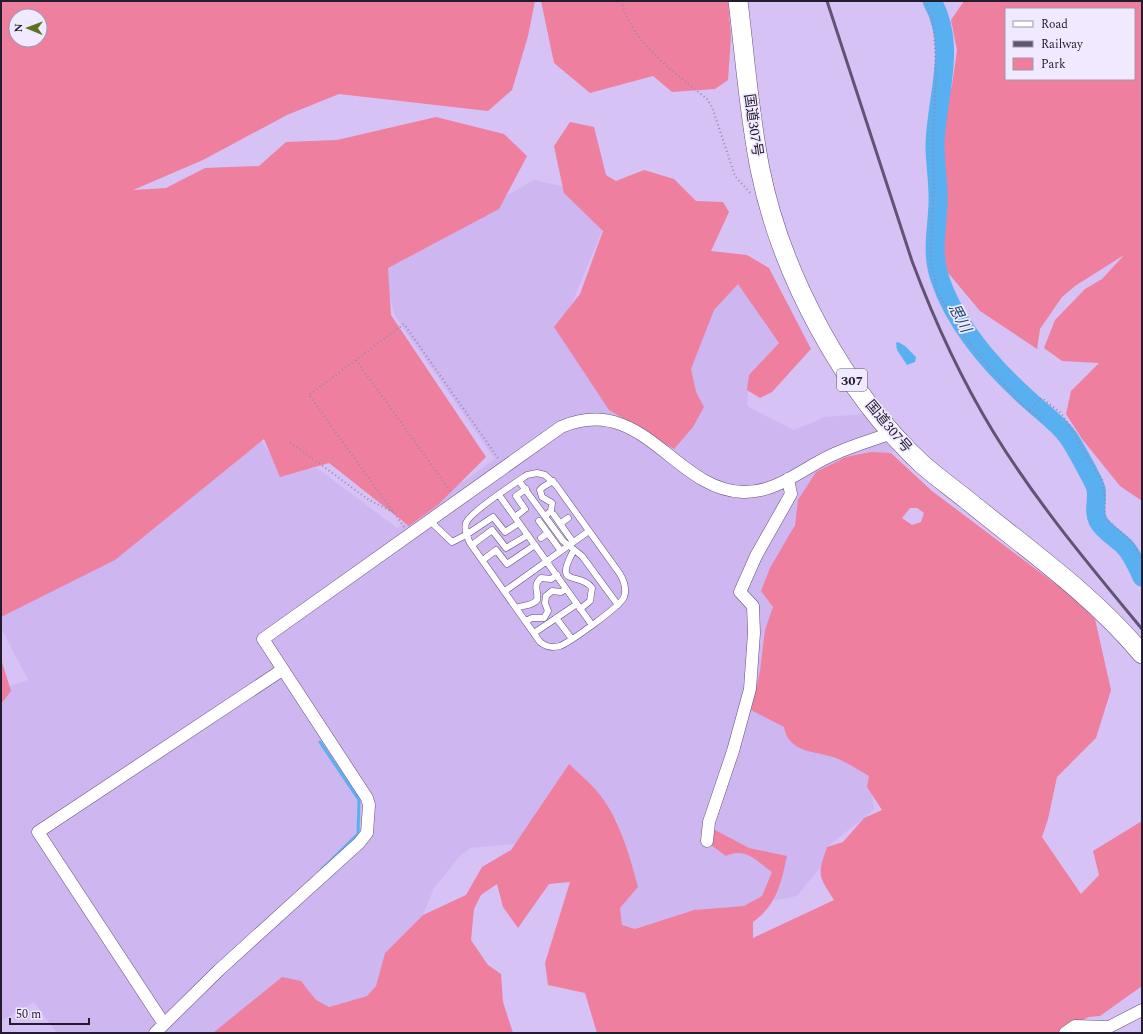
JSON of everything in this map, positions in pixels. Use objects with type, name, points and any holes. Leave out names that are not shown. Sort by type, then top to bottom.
[{"type":"highway","name":"国道307号","points":[[738,1],[760,169],[774,221],[791,270],[813,315],[844,370],[892,433],[923,465],[1085,595],[1142,654]]},
{"type":"street","points":[[155,1033],[219,970],[367,833],[369,805],[367,798],[263,639],[561,427],[576,420],[601,418],[613,420],[627,427],[661,449],[700,477],[730,492],[757,492],[771,488],[832,455],[892,433]]},
{"type":"street","points":[[707,841],[709,822],[733,751],[750,689],[754,633],[753,606],[740,592],[756,556],[791,494],[788,479]]},
{"type":"street","points":[[164,1024],[38,832],[282,670]]},
{"type":"street","points":[[1065,1033],[1075,1026],[1109,1027],[1142,1010]]},
{"type":"lane","points":[[537,473],[545,475],[553,481],[622,578],[625,592],[622,601],[618,606],[572,639],[559,646],[551,647],[540,642],[466,535],[466,525],[470,516],[519,480],[527,475],[537,473]]},
{"type":"lane","points":[[519,480],[545,516],[571,544]]},
{"type":"lane","points":[[545,516],[551,511],[552,503],[542,497],[540,490],[553,481]]},
{"type":"lane","points":[[429,520],[452,542],[466,535],[493,517],[505,532],[525,509],[516,496],[526,489]]},
{"type":"lane","points":[[499,495],[592,624]]},
{"type":"lane","points":[[554,515],[574,550],[586,561],[618,606]]},
{"type":"lane","points":[[560,524],[568,518]]},
{"type":"lane","points":[[539,522],[561,551]]},
{"type":"lane","points":[[472,545],[492,530],[506,548],[528,535]]},
{"type":"lane","points":[[505,591],[589,531]]},
{"type":"lane","points":[[540,538],[548,533]]},
{"type":"lane","points":[[483,560],[496,550],[507,564],[535,545]]},
{"type":"lane","points":[[534,633],[556,618],[590,601],[592,588],[589,584],[582,580],[575,580],[569,577],[566,571],[566,563],[574,550]]},
{"type":"lane","points":[[517,608],[522,605],[530,605],[537,600],[535,587],[538,580],[545,578],[550,579],[557,575]]},
{"type":"lane","points":[[526,621],[532,618],[544,618],[548,611],[545,603],[546,596],[552,591],[561,592],[566,589]]},
{"type":"lane","points":[[556,618],[572,639]]},
{"type":"path","points":[[622,1],[624,13],[639,39],[710,103],[735,176],[752,196]]},
{"type":"path","points":[[926,1],[934,29],[935,52],[934,190],[931,260],[937,292],[967,341],[1028,410],[1036,414],[1042,421]]},
{"type":"path","points":[[409,535],[309,395],[404,324],[504,467]]},
{"type":"path","points":[[356,360],[457,500]]},
{"type":"path","points":[[1028,410],[1042,398],[1060,412],[1071,427],[1082,451],[1102,479],[1104,489],[1104,518],[1131,541],[1142,559]]},
{"type":"path","points":[[290,442],[370,500],[393,512]]},
{"type":"shaded area","points":[[534,180],[561,186],[604,226],[563,325],[682,364],[708,304],[737,278],[782,342],[749,381],[747,406],[794,430],[825,417],[864,414],[894,451],[822,474],[806,494],[769,587],[774,620],[870,771],[874,810],[827,847],[819,869],[797,896],[744,906],[694,910],[635,929],[622,925],[620,908],[638,887],[617,821],[569,764],[516,844],[470,848],[459,857],[434,888],[423,915],[385,953],[376,986],[367,996],[329,1007],[316,1000],[301,981],[224,1033],[57,1033],[34,1002],[1,1021],[1,693],[6,687],[28,680],[1,628],[1,613],[260,438],[283,474],[317,468],[397,528],[495,459],[395,316],[382,267]]},
{"type":"green space","points":[[1,1],[535,1],[528,36],[512,90],[488,111],[339,94],[287,115],[203,160],[133,190],[166,188],[205,168],[259,166],[286,142],[337,140],[436,117],[504,134],[527,156],[499,209],[388,268],[391,315],[486,457],[438,505],[409,526],[329,463],[280,477],[264,439],[115,560],[1,617]]},
{"type":"green space","points":[[541,1],[728,1],[731,36],[728,80],[715,89],[672,92],[653,76],[590,93],[554,63]]},
{"type":"green space","points":[[964,1],[1142,1],[1142,501],[1120,486],[1082,439],[1066,414],[1071,391],[1099,363],[1062,361],[1044,348],[1055,320],[1085,289],[1102,279],[1124,255],[1075,286],[1062,297],[1040,329],[1037,349],[980,311],[944,268],[940,240],[943,187],[938,141],[952,85],[957,50],[951,20]]},
{"type":"green space","points":[[570,122],[594,127],[606,175],[616,181],[644,170],[674,179],[696,201],[723,202],[729,212],[711,251],[747,255],[769,268],[811,349],[772,392],[760,398],[747,390],[749,375],[779,343],[738,284],[714,310],[691,369],[696,392],[704,407],[693,427],[674,449],[609,410],[554,327],[580,294],[603,231],[564,193],[554,146]]},
{"type":"green space","points":[[871,452],[891,453],[932,491],[1065,591],[1095,619],[1111,690],[1096,738],[1057,777],[1048,819],[1042,837],[1081,894],[1099,875],[1093,851],[1142,821],[1142,986],[1100,1016],[1089,1017],[1064,1028],[1060,1033],[597,1033],[585,993],[548,985],[545,963],[570,882],[549,884],[518,928],[503,907],[497,884],[481,895],[474,909],[471,940],[488,965],[501,974],[503,1002],[513,1033],[213,1033],[282,977],[301,981],[316,1000],[329,1007],[367,996],[376,986],[385,953],[423,915],[466,895],[482,867],[511,850],[569,764],[596,790],[604,801],[617,824],[627,848],[638,887],[620,908],[622,925],[635,929],[694,910],[744,906],[762,896],[772,872],[750,856],[739,853],[726,856],[708,843],[715,830],[749,848],[787,856],[783,875],[773,901],[768,908],[753,922],[753,938],[834,900],[822,880],[821,875],[822,864],[827,847],[843,842],[864,818],[882,810],[867,787],[869,776],[840,760],[804,750],[791,742],[784,727],[751,710],[760,671],[765,630],[773,607],[761,591],[770,568],[795,525],[798,500],[816,472],[846,457]],"holes":[[[910,508],[917,508],[924,513],[921,522],[912,525],[902,518]]]},
{"type":"green space","points":[[1,659],[11,691],[1,704]]},
{"type":"water","points":[[898,342],[905,346],[916,357],[915,362],[907,365],[897,350],[896,343]]},
{"type":"waterway","name":"思川","points":[[932,1],[940,18],[944,36],[945,54],[935,145],[938,197],[935,251],[940,279],[956,314],[977,346],[989,361],[1068,437],[1084,463],[1095,486],[1096,513],[1100,525],[1127,549],[1142,577]]},
{"type":"waterway","points":[[320,742],[359,800],[358,834],[322,869]]},
{"type":"railway","points":[[827,1],[912,261],[929,305],[970,392],[994,433],[1046,509],[1142,629]]}]
